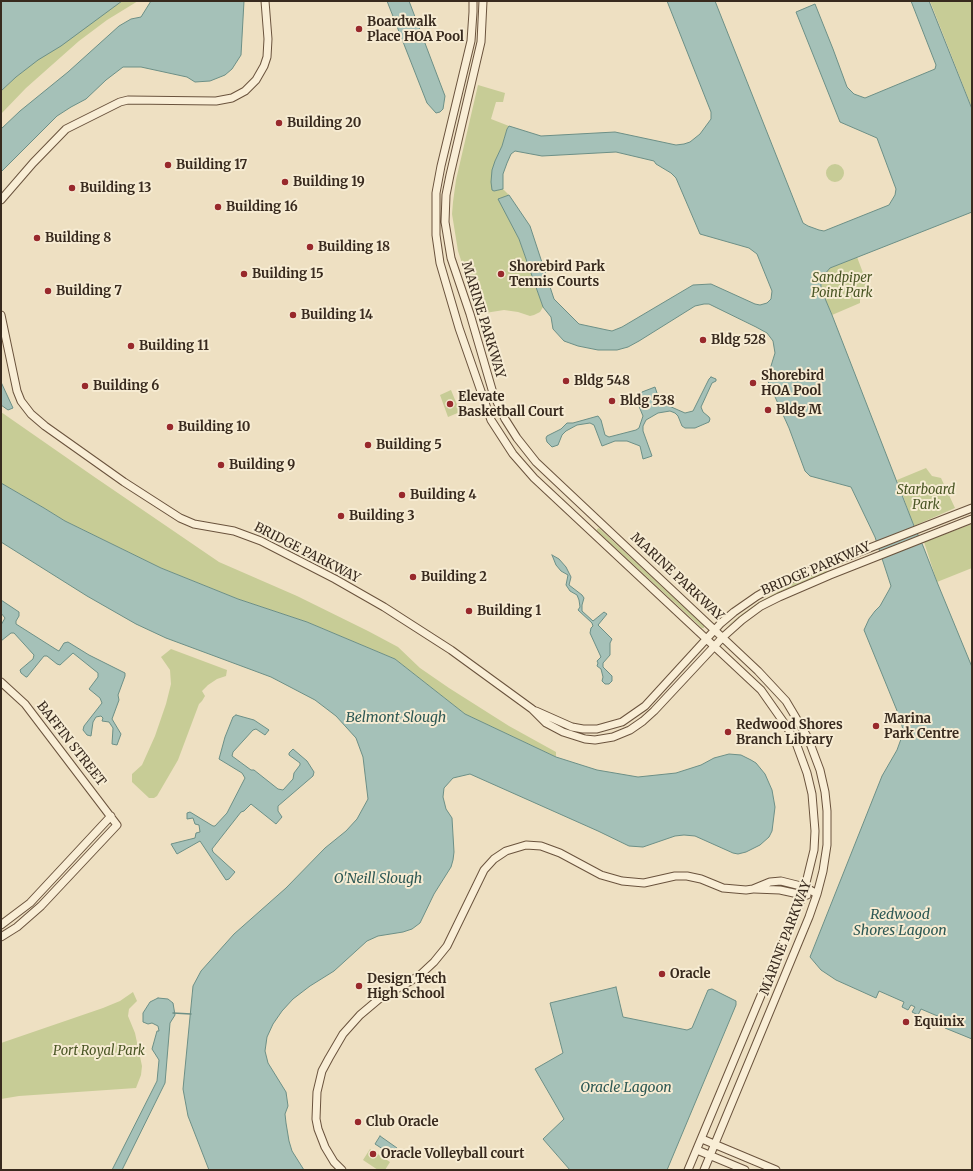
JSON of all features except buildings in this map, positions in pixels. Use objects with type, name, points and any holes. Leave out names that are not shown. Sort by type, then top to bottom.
[{"type":"street","points":[[1,200],[33,163],[66,129],[120,102],[135,100],[216,101],[232,98],[245,91],[256,80],[266,61],[268,43],[265,1]]},
{"type":"street","name":"MARINE PARKWAY","points":[[473,1],[471,42],[440,170],[436,193],[436,223],[440,263],[459,328],[491,420],[516,459],[528,472],[750,679],[767,698],[792,735],[801,755],[812,794],[815,831],[814,850],[803,895],[688,1170]]},
{"type":"street","name":"MARINE PARKWAY","points":[[483,1],[479,51],[448,181],[445,222],[451,258],[470,314],[493,393],[513,433],[536,462],[723,637],[758,671],[786,702],[804,730],[814,751],[825,792],[828,831],[823,871],[818,894],[704,1170]]},
{"type":"street","name":"BRIDGE PARKWAY","points":[[1,316],[17,391],[31,414],[45,426],[119,479],[180,518],[194,524],[234,531],[261,541],[335,579],[384,607],[451,650],[532,709],[551,726],[576,737],[595,740],[613,737],[630,730],[654,711],[723,637],[761,606],[830,575],[971,519]]},
{"type":"street","name":"BRIDGE PARKWAY","points":[[532,709],[572,727],[583,729],[597,729],[622,722],[645,706],[715,630],[734,612],[757,596],[778,584],[970,509]]},
{"type":"street","name":"BAFFIN STREET","points":[[1,682],[25,704],[117,825],[41,906],[17,927],[1,937]]},
{"type":"street","points":[[1,925],[30,903],[111,816]]},
{"type":"street","points":[[342,1170],[334,1162],[325,1147],[318,1129],[316,1118],[317,1092],[322,1071],[343,1034],[360,1015],[379,999],[418,976],[434,962],[447,946],[484,870],[500,855],[513,848],[526,845],[541,846],[560,853],[601,875],[622,881],[644,883],[675,876],[687,876],[701,879],[723,888],[780,890],[803,895],[818,894]]},
{"type":"street","points":[[754,889],[770,882],[781,881],[805,887],[818,894]]},
{"type":"street","points":[[702,1139],[776,1170]]},
{"type":"street","points":[[697,1150],[745,1170]]},
{"type":"green space","points":[[122,1],[138,1],[107,20],[79,41],[26,88],[1,114],[1,91],[42,56]]},
{"type":"green space","points":[[930,1],[972,1],[972,108]]},
{"type":"green space","points":[[478,85],[505,93],[503,102],[496,102],[491,119],[509,126],[495,161],[494,191],[503,189],[509,195],[499,199],[519,239],[543,307],[540,312],[530,316],[504,310],[485,313],[479,311],[458,251],[452,214],[453,202],[456,180]]},
{"type":"green space","points":[[835,164],[841,167],[844,173],[841,179],[835,182],[829,179],[826,173],[829,167]]},
{"type":"green space","name":"Sandpiper Point Park","points":[[857,257],[868,286],[861,292],[860,303],[832,315],[821,289],[822,280],[826,271],[830,268]]},
{"type":"green space","name":"Elevate Basketball Court","points":[[451,390],[460,412],[448,417],[440,395]]},
{"type":"green space","points":[[1,412],[219,562],[297,596],[398,647],[420,668],[509,726],[556,752],[556,757],[465,714],[395,659],[307,622],[238,599],[161,568],[65,521],[1,483]]},
{"type":"green space","name":"Starboard Park","points":[[926,468],[932,476],[941,478],[955,508],[914,526],[897,480]]},
{"type":"green space","points":[[972,524],[972,568],[937,582],[924,542]]},
{"type":"green space","points":[[599,528],[704,626],[704,628],[702,628],[597,531]]},
{"type":"green space","points":[[825,569],[827,571],[826,573],[784,590],[761,602],[726,627],[759,602],[805,577]]},
{"type":"green space","points":[[171,649],[227,670],[226,676],[217,679],[202,691],[205,696],[199,704],[178,760],[157,796],[154,798],[149,798],[132,782],[132,774],[142,765],[155,736],[166,704],[171,684],[170,670],[161,657]]},
{"type":"green space","name":"Port Royal Park","points":[[133,992],[137,1001],[129,1009],[128,1016],[135,1033],[142,1066],[141,1075],[136,1088],[19,1096],[1,1099],[1,1043],[103,1008],[120,1001]]},
{"type":"green space","name":"Oracle Volleyball court","points":[[370,1149],[390,1162],[385,1170],[378,1170],[363,1160]]},
{"type":"water","points":[[1,1],[122,1],[61,46],[38,60],[1,91]]},
{"type":"water","points":[[151,1],[244,1],[241,55],[232,69],[225,75],[210,81],[195,82],[187,77],[141,67],[123,67],[106,80],[86,99],[57,116],[1,172],[1,129],[119,26],[131,19],[141,17]]},
{"type":"water","points":[[387,1],[409,1],[445,96],[443,109],[440,112],[436,113],[427,103]]},
{"type":"water","name":"Redwood Shores Lagoon","points":[[667,1],[715,1],[803,223],[819,230],[824,231],[889,205],[895,195],[896,189],[877,138],[840,122],[796,12],[815,4],[847,87],[854,94],[865,98],[935,69],[936,65],[911,1],[929,1],[972,109],[972,212],[830,268],[824,275],[821,289],[914,526],[972,667],[972,1039],[945,1028],[947,1020],[921,1009],[918,1015],[912,1012],[915,1007],[911,1005],[908,1010],[902,1007],[904,1002],[879,991],[876,998],[836,980],[821,970],[810,957],[882,776],[897,750],[903,730],[900,718],[864,630],[869,619],[880,606],[891,586],[875,537],[851,487],[810,476],[805,471],[789,428],[767,379],[775,353],[773,341],[767,333],[756,327],[709,304],[704,304],[695,306],[628,347],[617,350],[598,350],[578,346],[564,341],[553,329],[551,317],[543,307],[519,239],[498,199],[509,195],[530,226],[554,299],[579,324],[607,330],[612,331],[622,327],[693,285],[711,284],[755,304],[760,305],[767,303],[771,299],[772,291],[757,254],[749,248],[700,234],[676,178],[654,161],[616,152],[542,156],[515,151],[511,154],[503,174],[503,189],[492,190],[492,170],[509,126],[541,136],[615,132],[676,145],[690,142],[700,134],[711,119],[711,112]]},
{"type":"water","points":[[711,377],[716,379],[716,381],[712,383],[701,407],[703,412],[709,417],[709,422],[695,428],[685,428],[682,426],[678,416],[670,411],[658,413],[646,420],[643,426],[643,431],[652,456],[643,459],[640,446],[627,441],[615,441],[602,446],[594,425],[590,423],[577,425],[566,431],[562,435],[558,445],[552,447],[547,442],[547,436],[561,429],[567,423],[573,423],[598,416],[601,420],[605,435],[609,437],[636,430],[639,428],[643,416],[638,404],[638,397],[642,392],[655,387],[660,402],[685,413],[693,411]]},
{"type":"water","points":[[1,382],[13,408],[8,410],[1,405]]},
{"type":"water","points":[[1,483],[65,521],[161,568],[238,599],[307,622],[395,659],[465,714],[556,757],[597,770],[638,777],[676,773],[701,765],[714,758],[729,754],[741,755],[756,763],[765,774],[772,790],[775,807],[772,831],[769,837],[760,845],[738,854],[695,836],[684,835],[675,836],[643,847],[629,846],[470,774],[453,778],[444,788],[443,797],[446,809],[452,818],[453,860],[451,867],[434,894],[420,923],[412,929],[378,936],[367,941],[334,971],[293,999],[273,1024],[267,1037],[265,1051],[268,1063],[286,1092],[288,1106],[285,1114],[289,1141],[292,1151],[304,1170],[209,1170],[188,1116],[183,1089],[193,986],[201,971],[234,934],[286,888],[325,848],[346,831],[357,819],[368,799],[363,757],[356,738],[336,716],[315,700],[271,677],[166,638],[136,624],[87,596],[1,542]]},
{"type":"water","points":[[552,555],[559,559],[566,567],[571,577],[569,585],[584,598],[582,611],[593,621],[604,612],[607,614],[598,625],[612,639],[610,643],[610,655],[603,663],[603,667],[612,676],[612,681],[609,684],[605,684],[602,681],[603,677],[601,669],[597,666],[597,661],[601,657],[590,633],[593,626],[592,623],[578,610],[580,607],[577,595],[570,591],[566,585],[568,575],[561,571],[556,565]]},
{"type":"water","points":[[1,600],[19,612],[16,624],[57,650],[59,651],[64,643],[68,642],[89,655],[125,673],[118,695],[119,700],[112,719],[121,734],[117,745],[112,744],[113,728],[109,722],[102,721],[103,718],[101,716],[96,717],[93,722],[91,736],[87,735],[83,730],[84,726],[102,703],[100,698],[89,689],[98,677],[98,673],[73,653],[60,665],[47,656],[44,656],[26,677],[20,670],[33,659],[34,655],[14,633],[11,633],[1,641],[1,625],[5,618],[1,613]]},
{"type":"water","points":[[236,715],[254,720],[269,730],[265,735],[256,729],[253,730],[233,752],[232,756],[251,770],[254,770],[278,789],[283,790],[293,779],[294,773],[300,765],[300,763],[289,755],[293,749],[307,761],[314,772],[313,776],[278,806],[278,811],[282,817],[276,824],[251,804],[241,812],[212,849],[213,852],[235,872],[229,879],[226,880],[200,841],[177,854],[171,844],[195,838],[196,833],[200,832],[199,825],[195,824],[193,818],[187,819],[187,813],[190,812],[215,826],[227,813],[245,778],[242,773],[219,759],[225,737],[233,717]]},
{"type":"water","name":"Oracle Lagoon","points":[[616,987],[623,1017],[687,1030],[692,1028],[708,990],[712,989],[736,1001],[736,1005],[667,1170],[570,1170],[543,1139],[564,1119],[535,1069],[563,1053],[550,1003]]},
{"type":"water","points":[[158,998],[168,999],[173,1003],[175,1015],[170,1023],[165,1083],[122,1170],[112,1170],[157,1081],[159,1060],[152,1049],[157,1031],[159,1031],[158,1026],[152,1023],[148,1024],[143,1022],[143,1013],[150,1002]]},
{"type":"water","points":[[380,1136],[397,1148],[392,1155],[375,1144]]},
{"type":"waterway","points":[[173,1013],[191,1014]]},
{"type":"place","name":"Boardwalk Place HOA Pool","points":[[359,29]]},
{"type":"place","name":"Building 20","points":[[279,123]]},
{"type":"place","name":"Building 17","points":[[168,165]]},
{"type":"place","name":"Building 19","points":[[285,182]]},
{"type":"place","name":"Building 13","points":[[72,188]]},
{"type":"place","name":"Building 16","points":[[218,207]]},
{"type":"place","name":"Building 8","points":[[37,238]]},
{"type":"place","name":"Building 18","points":[[310,247]]},
{"type":"place","name":"Building 15","points":[[244,274]]},
{"type":"place","name":"Shorebird Park Tennis Courts","points":[[501,274]]},
{"type":"place","name":"Building 7","points":[[48,291]]},
{"type":"place","name":"Building 14","points":[[293,315]]},
{"type":"place","name":"Bldg 528","points":[[703,340]]},
{"type":"place","name":"Building 11","points":[[131,346]]},
{"type":"place","name":"Bldg 548","points":[[566,381]]},
{"type":"place","name":"Shorebird HOA Pool","points":[[753,383]]},
{"type":"place","name":"Building 6","points":[[85,386]]},
{"type":"place","name":"Bldg 538","points":[[612,401]]},
{"type":"place","name":"Elevate Basketball Court","points":[[450,404]]},
{"type":"place","name":"Bldg M","points":[[768,410]]},
{"type":"place","name":"Building 10","points":[[170,427]]},
{"type":"place","name":"Building 5","points":[[368,445]]},
{"type":"place","name":"Building 9","points":[[221,465]]},
{"type":"place","name":"Building 4","points":[[402,495]]},
{"type":"place","name":"Building 3","points":[[341,516]]},
{"type":"place","name":"Building 2","points":[[413,577]]},
{"type":"place","name":"Building 1","points":[[469,611]]},
{"type":"place","name":"Marina Park Centre","points":[[876,726]]},
{"type":"place","name":"Redwood Shores Branch Library","points":[[728,732]]},
{"type":"place","name":"Oracle","points":[[662,974]]},
{"type":"place","name":"Design Tech High School","points":[[359,986]]},
{"type":"place","name":"Equinix","points":[[906,1022]]},
{"type":"place","name":"Club Oracle","points":[[358,1122]]},
{"type":"place","name":"Oracle Volleyball court","points":[[373,1154]]},
{"type":"water label","name":"Belmont Slough","points":[[396,718]]},
{"type":"water label","name":"O'Neill Slough","points":[[378,879]]}]
